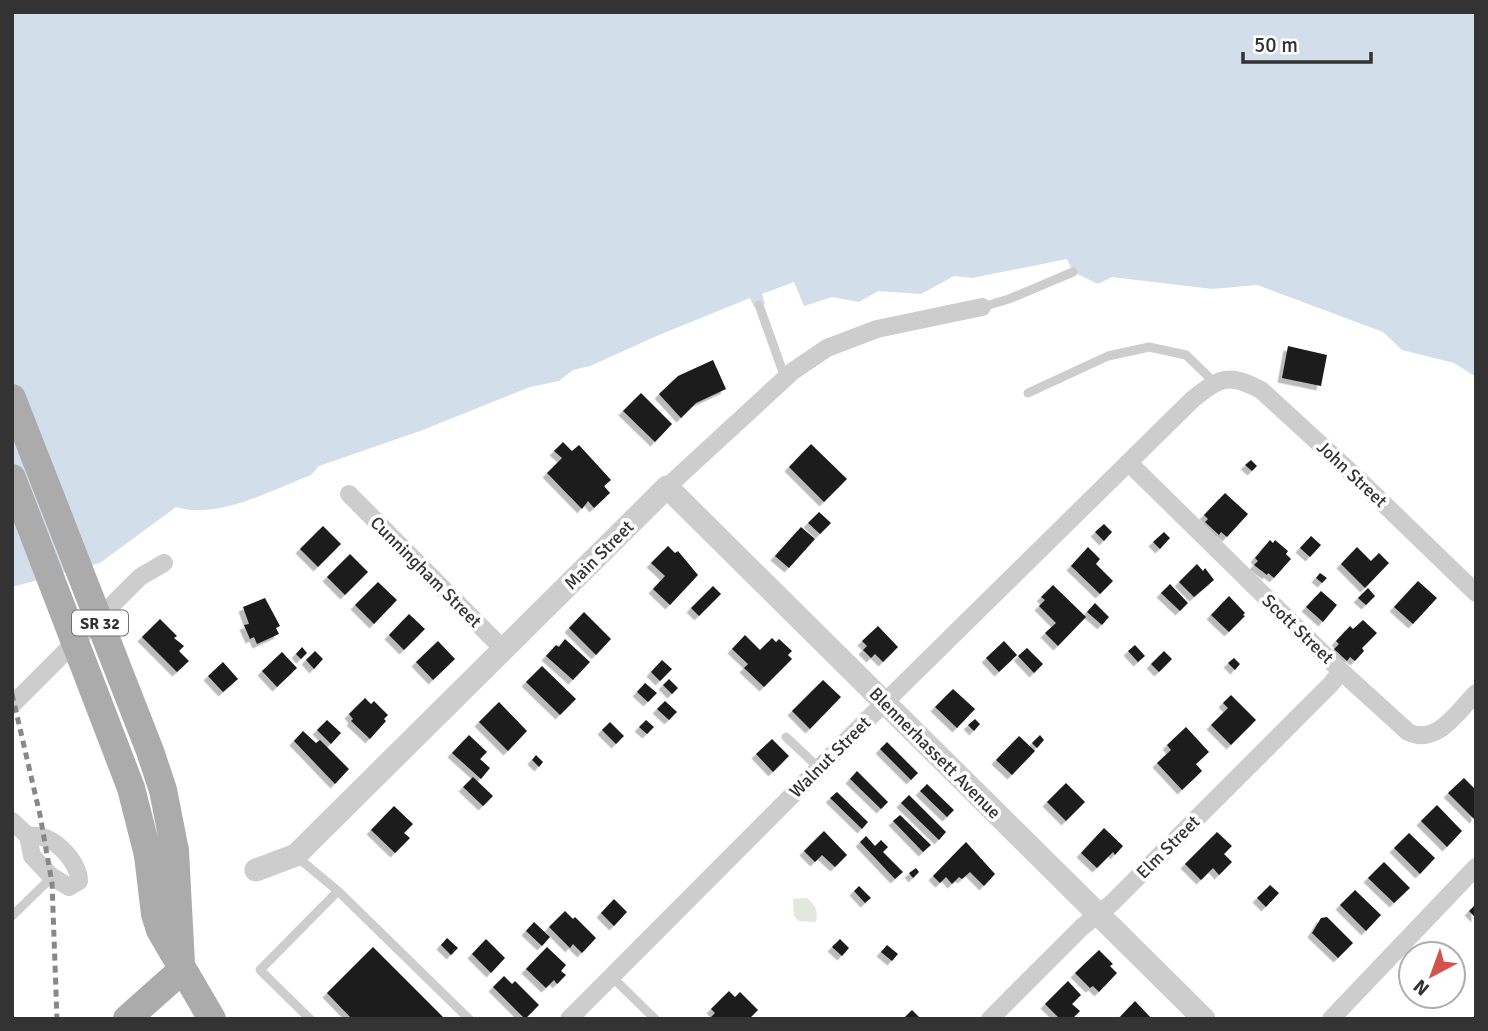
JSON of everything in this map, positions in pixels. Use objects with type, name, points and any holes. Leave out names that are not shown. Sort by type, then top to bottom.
[{"type":"main road","name":"SR 32","points":[[12,398],[150,751],[165,799],[155,914],[162,934],[182,970]]},
{"type":"main road","name":"SR 32","points":[[12,478],[131,788],[161,853]]},
{"type":"main road","points":[[127,1019],[182,970],[212,1019]]},
{"type":"street","name":"Main Street","points":[[256,870],[296,855],[667,487],[807,360],[851,338],[877,329],[982,307]]},
{"type":"street","name":"John Street","points":[[1214,382],[1228,379],[1261,390],[1476,593]]},
{"type":"street","name":"Walnut Street","points":[[569,1019],[884,703],[1193,399],[1214,382]]},
{"type":"street","name":"Scott Street","points":[[1129,463],[1341,671],[1408,732],[1414,735],[1431,735],[1439,731],[1476,693]]},
{"type":"street","name":"Blennerhassett Avenue","points":[[667,487],[1203,1019]]},
{"type":"street","name":"Cunningham Street","points":[[349,494],[503,649]]},
{"type":"street","points":[[12,705],[140,577],[164,563]]},
{"type":"street","name":"Elm Street","points":[[990,1019],[1112,903],[1341,671]]},
{"type":"street","points":[[12,821],[28,836],[32,856],[52,877],[69,887],[79,881],[69,857],[52,841],[28,836]]},
{"type":"street","points":[[1331,1019],[1476,867]]},
{"type":"lane","points":[[982,307],[1009,299],[1073,272]]},
{"type":"lane","points":[[759,305],[785,378]]},
{"type":"lane","points":[[1028,393],[1108,356],[1149,347],[1186,355],[1214,382]]},
{"type":"lane","points":[[786,737],[819,768]]},
{"type":"lane","points":[[296,855],[338,891],[469,1019]]},
{"type":"lane","points":[[12,916],[52,877]]},
{"type":"lane","points":[[310,1019],[260,970],[338,891]]},
{"type":"lane","points":[[611,976],[655,1019]]},
{"type":"shaded area","points":[[12,12],[1476,12],[1476,377],[1454,363],[1402,350],[1383,332],[1257,285],[1212,289],[1112,277],[1098,284],[1073,272],[1067,259],[972,278],[954,276],[921,294],[878,291],[859,302],[832,297],[804,306],[794,282],[762,294],[765,304],[754,307],[750,298],[590,366],[573,370],[559,381],[530,387],[420,431],[319,466],[311,475],[244,502],[209,510],[176,507],[100,563],[12,587]]},
{"type":"shaded area","points":[[807,898],[816,908],[816,922],[799,921],[794,916],[793,899]]},
{"type":"building","points":[[1288,346],[1327,355],[1321,386],[1282,378]]},
{"type":"building","points":[[713,360],[726,389],[696,403],[681,418],[659,394],[678,376]]},
{"type":"building","points":[[641,393],[672,424],[655,442],[623,411]]},
{"type":"building","points":[[563,442],[572,451],[579,445],[611,480],[604,486],[610,493],[594,508],[588,501],[582,509],[547,473],[562,458],[554,451]]},
{"type":"building","points":[[811,444],[847,479],[824,502],[789,467]]},
{"type":"building","points":[[1251,460],[1257,466],[1252,471],[1245,465]]},
{"type":"building","points":[[1225,493],[1248,514],[1227,537],[1221,532],[1219,535],[1205,522],[1208,519],[1204,515]]},
{"type":"building","points":[[819,512],[831,523],[820,534],[808,523]]},
{"type":"building","points":[[1104,524],[1112,532],[1104,541],[1095,532]]},
{"type":"building","points":[[323,526],[341,544],[318,567],[300,549]]},
{"type":"building","points":[[801,527],[815,539],[789,568],[775,556]]},
{"type":"building","points":[[1164,532],[1170,538],[1160,549],[1153,542]]},
{"type":"building","points":[[1311,536],[1321,545],[1310,557],[1300,548]]},
{"type":"building","points":[[1270,540],[1273,543],[1275,540],[1288,551],[1286,554],[1291,559],[1274,578],[1254,565],[1258,561],[1255,558]]},
{"type":"building","points":[[668,546],[675,553],[678,551],[698,575],[670,605],[653,589],[665,576],[651,563]]},
{"type":"building","points":[[1088,547],[1100,559],[1096,564],[1113,581],[1100,594],[1071,566]]},
{"type":"building","points":[[1357,547],[1371,561],[1379,553],[1389,563],[1365,588],[1341,564]]},
{"type":"building","points":[[350,554],[368,572],[345,595],[327,577]]},
{"type":"building","points":[[1197,564],[1203,571],[1205,568],[1214,580],[1194,597],[1179,582]]},
{"type":"building","points":[[1320,573],[1327,578],[1322,583],[1316,578]]},
{"type":"building","points":[[1418,581],[1437,598],[1413,624],[1394,607]]},
{"type":"building","points":[[378,582],[397,600],[374,624],[355,605]]},
{"type":"building","points":[[1170,584],[1188,603],[1180,611],[1161,593]]},
{"type":"building","points":[[1053,585],[1086,617],[1058,646],[1045,633],[1056,623],[1039,606],[1045,600],[1041,597]]},
{"type":"building","points":[[713,586],[721,594],[699,616],[691,608]]},
{"type":"building","points":[[1368,588],[1375,596],[1366,605],[1358,598]]},
{"type":"building","points":[[1321,591],[1337,605],[1323,622],[1306,607]]},
{"type":"building","points":[[1229,596],[1245,616],[1229,632],[1211,615]]},
{"type":"building","points":[[265,598],[280,626],[276,628],[279,634],[257,644],[254,637],[250,639],[244,625],[249,624],[243,607]]},
{"type":"building","points":[[1095,603],[1109,617],[1102,625],[1087,612]]},
{"type":"building","points":[[584,612],[611,639],[596,655],[569,628]]},
{"type":"building","points":[[409,614],[425,629],[404,650],[389,635]]},
{"type":"building","points":[[160,619],[177,636],[174,638],[184,646],[179,651],[189,661],[177,672],[142,637]]},
{"type":"building","points":[[1363,620],[1377,633],[1362,648],[1364,651],[1355,661],[1350,657],[1347,661],[1334,649],[1339,644],[1336,641],[1350,626],[1353,629]]},
{"type":"building","points":[[878,626],[898,647],[883,662],[875,654],[871,658],[863,650],[867,646],[862,641]]},
{"type":"building","points":[[745,635],[760,650],[772,638],[776,642],[779,639],[792,651],[788,655],[792,659],[764,687],[744,668],[748,664],[732,649]]},
{"type":"building","points":[[565,639],[590,662],[573,680],[546,656]]},
{"type":"building","points":[[438,641],[455,659],[433,680],[416,662]]},
{"type":"building","points":[[1004,641],[1017,655],[999,672],[986,658]]},
{"type":"building","points":[[1135,645],[1145,656],[1138,662],[1128,651]]},
{"type":"building","points":[[302,647],[307,653],[301,659],[296,654]]},
{"type":"building","points":[[1027,648],[1043,664],[1034,673],[1018,656]]},
{"type":"building","points":[[315,651],[323,659],[314,669],[306,660]]},
{"type":"building","points":[[1164,651],[1172,659],[1159,672],[1151,664]]},
{"type":"building","points":[[282,652],[297,668],[277,687],[262,671]]},
{"type":"building","points":[[1234,658],[1240,664],[1235,670],[1228,663]]},
{"type":"building","points":[[662,660],[672,669],[660,681],[651,672]]},
{"type":"building","points":[[223,662],[238,679],[223,692],[208,676]]},
{"type":"building","points":[[542,666],[576,699],[560,715],[526,682]]},
{"type":"building","points":[[669,679],[678,688],[672,694],[663,685]]},
{"type":"building","points":[[823,680],[841,697],[810,729],[792,711]]},
{"type":"building","points":[[645,683],[657,693],[648,702],[637,692]]},
{"type":"building","points":[[953,689],[975,709],[957,728],[935,707]]},
{"type":"building","points":[[1231,695],[1256,720],[1231,745],[1211,725],[1228,708],[1223,703]]},
{"type":"building","points":[[365,698],[371,704],[374,701],[388,715],[370,739],[351,721],[353,719],[349,714]]},
{"type":"building","points":[[665,701],[677,712],[669,720],[657,709]]},
{"type":"building","points":[[499,702],[527,731],[508,751],[479,722]]},
{"type":"building","points":[[975,719],[980,724],[974,731],[968,725]]},
{"type":"building","points":[[327,720],[341,733],[331,744],[317,730]]},
{"type":"building","points":[[646,720],[654,727],[647,734],[639,727]]},
{"type":"building","points":[[610,722],[624,736],[616,744],[602,730]]},
{"type":"building","points":[[1186,727],[1209,752],[1196,764],[1202,771],[1182,790],[1157,763],[1171,750],[1167,745]]},
{"type":"building","points":[[303,731],[316,743],[320,740],[349,769],[335,784],[294,741]]},
{"type":"building","points":[[469,735],[487,752],[480,759],[490,768],[481,779],[452,753]]},
{"type":"building","points":[[1040,735],[1044,740],[1037,748],[1032,743]]},
{"type":"building","points":[[1019,736],[1035,751],[1012,775],[996,760]]},
{"type":"building","points":[[772,739],[789,756],[773,772],[756,754]]},
{"type":"building","points":[[887,742],[918,773],[911,780],[880,749]]},
{"type":"building","points":[[536,755],[543,762],[539,767],[532,760]]},
{"type":"building","points":[[857,771],[888,802],[881,809],[850,779]]},
{"type":"building","points":[[473,777],[493,796],[483,806],[463,787]]},
{"type":"building","points":[[1464,778],[1476,790],[1474,819],[1448,793]]},
{"type":"building","points":[[1066,783],[1085,802],[1066,821],[1047,802]]},
{"type":"building","points":[[927,784],[954,810],[947,817],[920,791]]},
{"type":"building","points":[[837,792],[868,822],[862,829],[830,798]]},
{"type":"building","points":[[909,795],[946,832],[939,840],[901,803]]},
{"type":"building","points":[[1437,805],[1462,831],[1447,847],[1421,821]]},
{"type":"building","points":[[394,806],[413,824],[404,833],[410,838],[395,853],[371,830]]},
{"type":"building","points":[[900,815],[931,845],[923,852],[893,821]]},
{"type":"building","points":[[1104,828],[1123,846],[1097,868],[1081,853]]},
{"type":"building","points":[[824,831],[847,855],[835,867],[822,855],[815,862],[804,851]]},
{"type":"building","points":[[1217,832],[1232,846],[1224,854],[1232,862],[1219,875],[1213,868],[1201,880],[1185,864]]},
{"type":"building","points":[[1409,833],[1435,858],[1420,874],[1394,848]]},
{"type":"building","points":[[866,836],[875,846],[881,840],[888,847],[883,852],[903,872],[895,879],[860,842]]},
{"type":"building","points":[[966,842],[995,874],[984,886],[970,872],[952,884],[946,877],[940,883],[933,876]]},
{"type":"building","points":[[1384,862],[1410,888],[1394,903],[1368,878]]},
{"type":"building","points":[[916,868],[919,872],[913,878],[909,873]]},
{"type":"building","points":[[1270,885],[1279,893],[1266,907],[1257,898]]},
{"type":"building","points":[[859,886],[871,898],[865,903],[854,891]]},
{"type":"building","points":[[1355,890],[1381,915],[1366,931],[1340,905]]},
{"type":"building","points":[[614,899],[627,912],[614,926],[601,913]]},
{"type":"building","points":[[1476,904],[1476,918],[1469,911]]},
{"type":"building","points":[[565,911],[596,938],[582,953],[573,944],[570,948],[549,927]]},
{"type":"building","points":[[1327,917],[1353,943],[1338,958],[1312,933],[1321,918]]},
{"type":"building","points":[[534,922],[550,937],[542,946],[526,931]]},
{"type":"building","points":[[447,938],[458,948],[451,955],[441,945]]},
{"type":"building","points":[[486,939],[505,958],[491,973],[472,954]]},
{"type":"building","points":[[840,939],[849,948],[842,956],[832,947]]},
{"type":"building","points":[[887,945],[898,954],[892,961],[881,952]]},
{"type":"building","points":[[373,947],[445,1019],[352,1019],[327,993]]},
{"type":"building","points":[[547,947],[566,965],[561,971],[566,975],[557,984],[554,980],[546,988],[526,969]]},
{"type":"building","points":[[1099,950],[1113,964],[1110,966],[1117,973],[1099,992],[1093,986],[1090,988],[1075,973]]},
{"type":"building","points":[[504,976],[512,984],[515,981],[539,1005],[525,1019],[493,987]]},
{"type":"building","points":[[1068,981],[1081,995],[1072,1004],[1080,1011],[1072,1019],[1060,1019],[1045,1004]]},
{"type":"building","points":[[729,991],[735,997],[740,992],[758,1010],[752,1019],[709,1019],[715,1013],[711,1009]]},
{"type":"building","points":[[1135,1001],[1152,1019],[1118,1019]]},
{"type":"building","points":[[912,1010],[921,1019],[903,1019]]},
{"type":"railway","points":[[12,694],[40,815],[52,883],[57,1019]]}]
